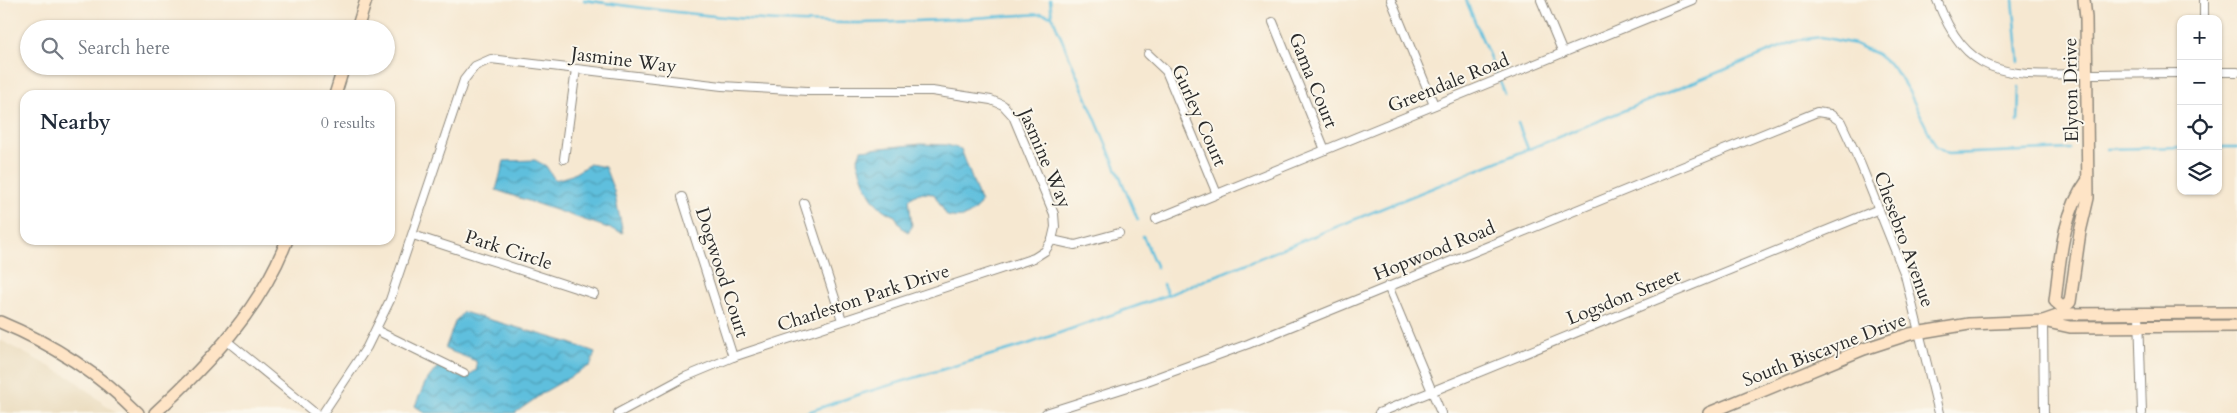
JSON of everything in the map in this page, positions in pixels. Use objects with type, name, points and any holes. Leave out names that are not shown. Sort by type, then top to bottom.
[{"type":"street","points":[[359,20],[366,0]]},
{"type":"street","points":[[1391,0],[1434,105]]},
{"type":"street","points":[[1541,0],[1563,53]]},
{"type":"street","name":"Greendale Road","points":[[1217,194],[1692,0]]},
{"type":"street","points":[[1937,0],[1950,30],[1958,42],[1974,57],[1993,68],[2027,75],[2177,73]]},
{"type":"street","name":"Elyton Drive","points":[[2063,316],[2070,302],[2080,232],[2088,198],[2084,0]]},
{"type":"street","points":[[2204,0],[2204,15]]},
{"type":"street","name":"Gama Court","points":[[1273,22],[1326,150]]},
{"type":"street","name":"Gurley Court","points":[[1148,54],[1166,71],[1217,194]]},
{"type":"street","name":"Jasmine Way","points":[[323,413],[354,368],[376,330],[398,280],[463,84],[472,69],[483,62],[495,58],[722,86],[806,91],[932,91],[995,101],[1006,108],[1015,121],[1052,209],[1056,227],[1052,240]]},
{"type":"street","points":[[564,159],[576,69]]},
{"type":"street","points":[[2222,72],[2237,72]]},
{"type":"street","points":[[337,90],[341,75]]},
{"type":"street","name":"Hopwood Road","points":[[1046,413],[1192,365],[1811,113],[1830,114]]},
{"type":"street","name":"Chesebro Avenue","points":[[1830,114],[1841,122],[1846,130],[1905,275],[1939,413]]},
{"type":"street","points":[[1156,219],[1217,194]]},
{"type":"street","name":"Dogwood Court","points":[[682,197],[733,357]]},
{"type":"street","points":[[804,203],[842,320]]},
{"type":"street","name":"Logsdon Street","points":[[1379,413],[1879,209]]},
{"type":"street","points":[[1052,240],[1075,245],[1119,233]]},
{"type":"street","name":"Park Circle","points":[[413,235],[594,294]]},
{"type":"street","name":"Charleston Park Drive","points":[[618,413],[664,388],[733,357],[1034,258],[1044,251],[1052,240]]},
{"type":"street","points":[[155,413],[227,341],[262,291],[285,245]]},
{"type":"street","points":[[1388,286],[1441,413]]},
{"type":"street","name":"South Biscayne Drive","points":[[2139,320],[2237,313]]},
{"type":"street","name":"South Biscayne Drive","points":[[1709,413],[1864,349],[1920,331],[1969,324],[2044,321],[2063,316],[2237,326]]},
{"type":"street","points":[[2139,320],[2142,413]]},
{"type":"street","points":[[2044,321],[2044,413]]},
{"type":"street","points":[[0,322],[29,334],[75,359],[114,388],[138,413]]},
{"type":"street","points":[[376,330],[464,373]]},
{"type":"street","points":[[227,341],[315,413]]},
{"type":"shaded area","points":[[0,340],[73,379],[115,413],[0,413]]},
{"type":"water","points":[[921,144],[947,145],[961,149],[981,203],[966,216],[953,217],[947,216],[934,194],[919,193],[909,199],[912,227],[908,232],[903,229],[895,216],[874,201],[857,161],[861,150]]},
{"type":"water","points":[[535,160],[546,166],[555,180],[572,175],[590,164],[605,167],[614,191],[623,233],[496,190],[504,161]]},
{"type":"water","points":[[463,312],[595,352],[591,365],[546,391],[515,413],[425,413],[415,406],[425,383],[438,366],[465,379],[477,369],[476,361],[445,349],[455,322]]},
{"type":"waterway","points":[[584,0],[687,13],[791,22],[860,23],[1042,14],[1052,16],[1138,220]]},
{"type":"waterway","points":[[1050,0],[1052,16]]},
{"type":"waterway","points":[[1466,0],[1505,94]]},
{"type":"waterway","points":[[2013,0],[2019,61]]},
{"type":"waterway","points":[[805,413],[857,395],[1028,344],[1168,295],[1798,40],[1821,37],[1855,44],[1877,54],[1894,68],[1909,92],[1936,147],[1948,154],[2070,149]]},
{"type":"waterway","points":[[2018,122],[2019,87]]},
{"type":"waterway","points":[[1518,123],[1528,149]]},
{"type":"waterway","points":[[2106,149],[2177,147]]},
{"type":"waterway","points":[[2222,147],[2237,147]]},
{"type":"waterway","points":[[1143,236],[1157,268]]},
{"type":"waterway","points":[[1163,284],[1168,295]]}]
